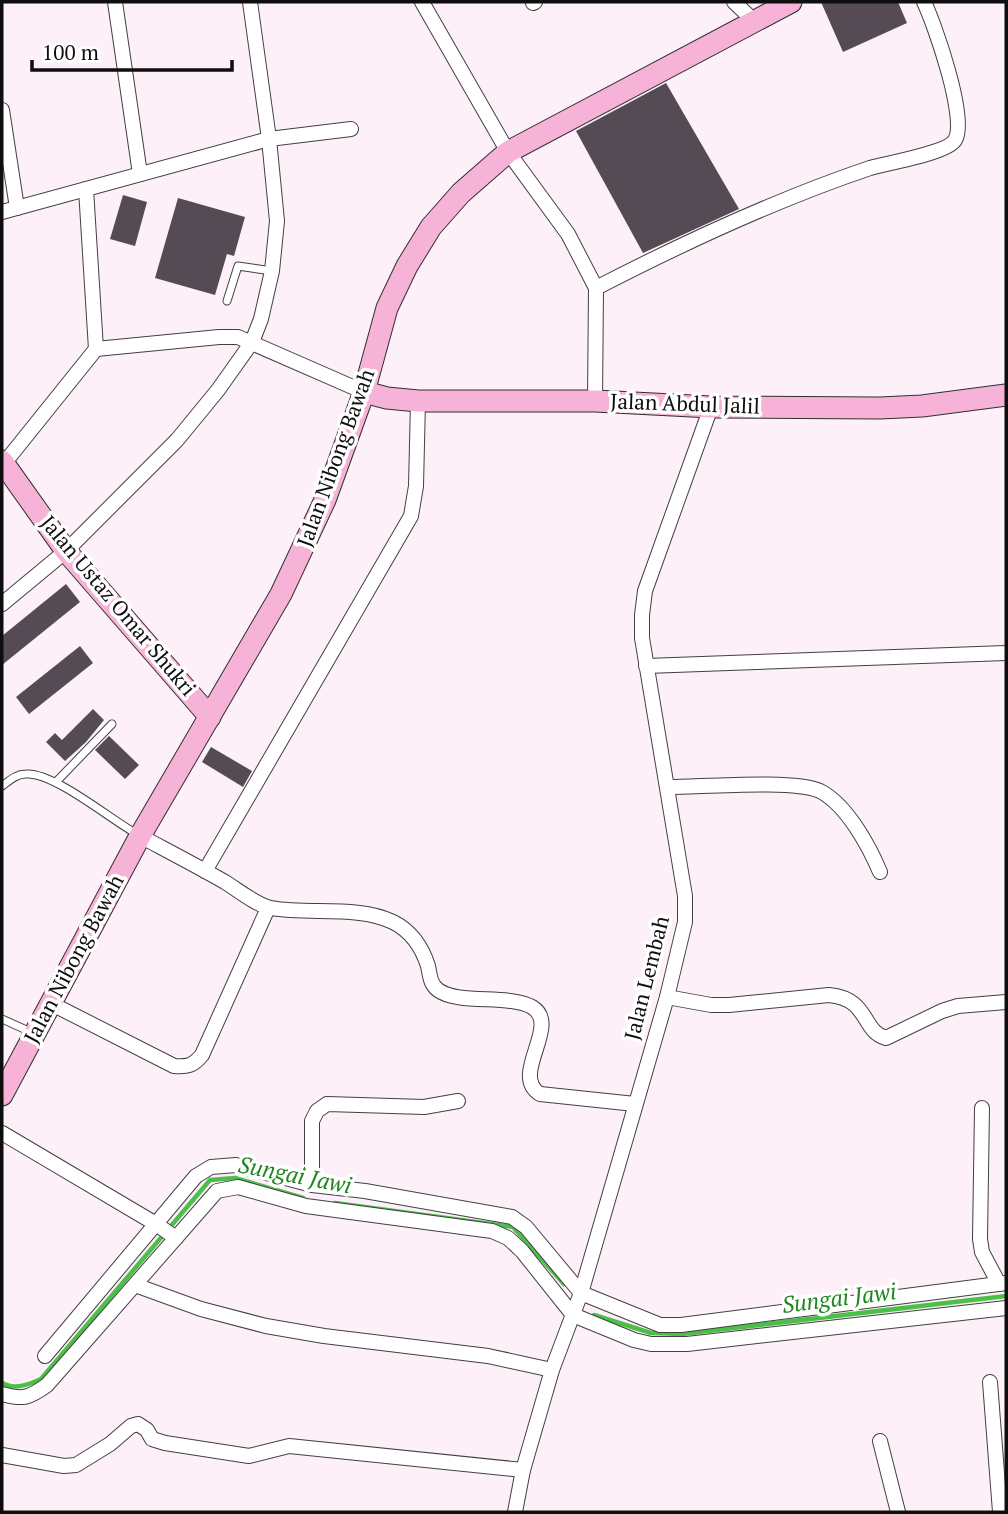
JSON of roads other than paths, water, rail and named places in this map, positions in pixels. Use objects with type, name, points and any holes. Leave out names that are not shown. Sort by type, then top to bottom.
[{"type":"main road","name":"Jalan Nibong Bawah","points":[[2,1095],[140,836],[211,717],[302,552],[325,500],[364,392],[387,308],[407,266],[431,227],[461,193],[508,152],[791,2]]},
{"type":"main road","name":"Jalan Abdul Jalil","points":[[364,392],[387,398],[418,401],[595,401],[711,407],[880,408],[922,406],[1006,395]]},
{"type":"main road","name":"Jalan Ustaz Omar Shukri","points":[[3,463],[66,551],[211,717]]},
{"type":"street","points":[[115,2],[140,174]]},
{"type":"street","points":[[2,604],[66,551],[177,440],[218,390],[252,342],[261,319],[272,271],[276,220],[269,139],[250,2]]},
{"type":"street","points":[[422,2],[508,152],[568,233],[596,288],[595,401]]},
{"type":"street","points":[[734,2],[754,21]]},
{"type":"street","points":[[596,288],[757,210],[820,185],[887,163],[943,149],[954,143],[959,132],[956,109],[941,43],[924,2]]},
{"type":"street","points":[[2,110],[17,208]]},
{"type":"street","points":[[2,212],[269,139],[351,129]]},
{"type":"street","points":[[3,463],[96,349],[86,189]]},
{"type":"street","points":[[96,349],[238,337],[364,392]]},
{"type":"street","points":[[205,871],[411,516],[416,486],[418,401]]},
{"type":"street","name":"Jalan Lembah","points":[[515,1512],[523,1470],[552,1370],[580,1293],[667,997],[685,922],[685,896],[669,787],[646,666],[642,615],[645,591],[711,407]]},
{"type":"street","points":[[646,666],[1006,653]]},
{"type":"street","points":[[669,787],[804,786],[820,791],[832,800],[867,843],[880,872]]},
{"type":"street","points":[[140,836],[268,908],[367,915],[391,921],[407,931],[422,948],[431,981],[438,990],[450,995],[533,1007],[541,1017],[541,1032],[528,1080],[533,1089],[540,1094],[635,1104]]},
{"type":"street","points":[[50,1003],[174,1066],[186,1067],[195,1063],[202,1055],[268,908]]},
{"type":"street","points":[[667,997],[711,1005],[729,1005],[843,996],[854,1002],[877,1033],[886,1038],[958,1006],[1006,1002]]},
{"type":"street","points":[[312,1185],[312,1121],[317,1111],[327,1104],[424,1107],[458,1101]]},
{"type":"street","points":[[2,1394],[17,1398],[32,1396],[47,1385],[135,1285],[196,1176],[211,1167],[236,1165],[312,1185],[365,1191],[512,1217],[526,1227],[580,1293],[660,1325],[681,1325],[1003,1284],[982,1252],[980,1239],[982,1108]]},
{"type":"street","points":[[2,1133],[166,1231]]},
{"type":"street","points":[[45,1356],[166,1231],[217,1191],[227,1187],[238,1187],[306,1206],[492,1231],[508,1238],[522,1251],[573,1315],[634,1340],[671,1345],[1006,1308]]},
{"type":"street","points":[[135,1285],[201,1309],[266,1326],[324,1336],[488,1356],[552,1370]]},
{"type":"street","points":[[990,1382],[998,1512],[1006,1511]]},
{"type":"street","points":[[2,1455],[64,1466],[76,1465],[110,1444],[131,1426],[138,1424],[147,1430],[152,1439],[165,1444],[249,1456],[264,1455],[289,1446],[523,1470]]},
{"type":"street","points":[[880,1441],[898,1512]]},
{"type":"lane","points":[[227,301],[238,266],[272,271]]},
{"type":"lane","points":[[56,782],[111,724]]},
{"type":"lane","points":[[2,786],[27,773],[56,782],[140,836]]},
{"type":"lane","points":[[2,1019],[34,1034]]},
{"type":"waterway","name":"Sungai Jawi","points":[[2,1383],[26,1385],[41,1379],[210,1180],[235,1178],[303,1198]]},
{"type":"waterway","name":"Sungai Jawi","points":[[335,1203],[513,1227],[564,1284]]},
{"type":"waterway","name":"Sungai Jawi","points":[[594,1315],[651,1333],[682,1334],[1006,1296]]}]
